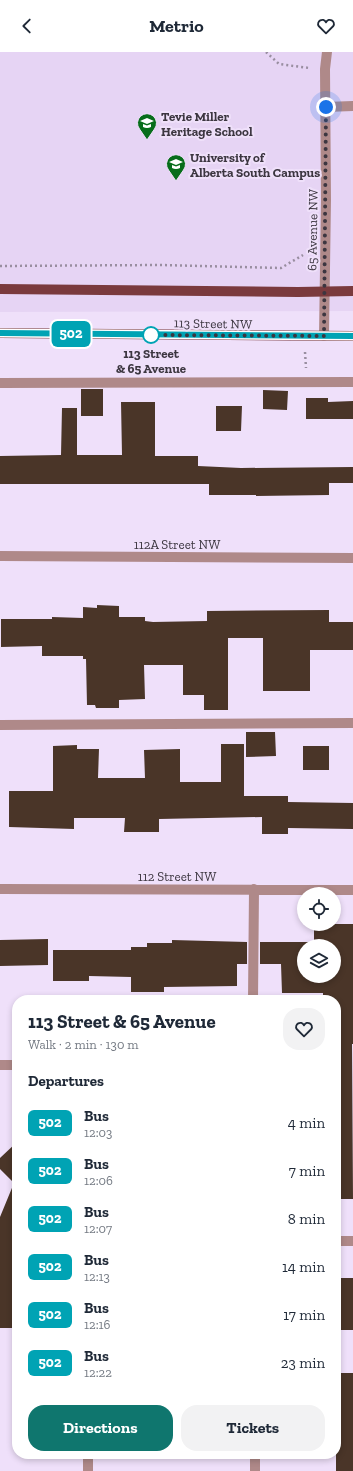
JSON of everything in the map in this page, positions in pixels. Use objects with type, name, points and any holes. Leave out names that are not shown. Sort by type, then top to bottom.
[{"type":"main road","points":[[0,289],[353,291]]},
{"type":"main road","name":"113 Street NW","points":[[0,333],[353,336]]},
{"type":"street","name":"65 Avenue NW","points":[[324,336],[325,68],[327,52]]},
{"type":"street","points":[[326,107],[353,106]]},
{"type":"street","points":[[0,383],[353,382]]},
{"type":"street","name":"112A Street NW","points":[[0,556],[353,558]]},
{"type":"street","points":[[0,725],[353,723]]},
{"type":"street","name":"112 Street NW","points":[[0,889],[353,890]]},
{"type":"street","points":[[253,995],[254,889]]},
{"type":"street","points":[[0,1065],[12,1065]]},
{"type":"street","points":[[341,1241],[353,1241]]},
{"type":"street","points":[[88,1459],[88,1471]]},
{"type":"street","points":[[255,1459],[255,1471]]},
{"type":"path","points":[[266,52],[279,64],[312,69]]},
{"type":"path","points":[[0,266],[160,265],[281,268],[303,255]]},
{"type":"shaded area","name":"University of Alberta South Campus","points":[[0,52],[353,52],[353,311],[0,312]]},
{"type":"building","points":[[81,389],[103,389],[103,416],[81,416]]},
{"type":"building","points":[[263,390],[288,391],[287,410],[263,409]]},
{"type":"building","points":[[306,398],[328,398],[328,402],[353,401],[353,419],[306,419]]},
{"type":"building","points":[[121,402],[155,402],[155,456],[198,456],[198,466],[241,468],[353,467],[353,483],[329,483],[329,495],[256,496],[209,495],[209,484],[0,484],[0,456],[61,455],[62,408],[77,408],[77,455],[122,455]]},
{"type":"building","points":[[216,406],[242,406],[241,431],[216,431]]},
{"type":"building","points":[[97,605],[119,606],[119,617],[145,617],[145,621],[153,622],[207,621],[207,611],[329,610],[329,622],[353,622],[353,650],[310,650],[310,691],[263,691],[263,638],[228,638],[228,710],[204,710],[204,695],[183,695],[183,665],[144,665],[145,699],[119,700],[119,708],[96,708],[95,705],[87,705],[86,659],[83,659],[83,656],[42,656],[42,646],[1,647],[1,619],[52,619],[52,617],[83,618],[83,607],[97,608]]},
{"type":"building","points":[[246,732],[275,732],[276,756],[246,757]]},
{"type":"building","points":[[221,744],[244,744],[244,796],[288,796],[288,802],[353,803],[353,829],[288,828],[288,834],[262,834],[262,817],[159,819],[159,832],[124,832],[125,818],[74,818],[74,829],[9,827],[9,791],[53,791],[53,746],[77,745],[77,749],[99,749],[98,778],[145,778],[144,750],[180,749],[180,782],[221,782]]},
{"type":"building","points":[[303,746],[329,746],[329,770],[303,770]]},
{"type":"building","points":[[341,924],[353,924],[353,1199],[341,1199],[341,995],[323,995],[323,993],[282,993],[281,964],[260,964],[260,942],[297,942],[297,983],[341,983],[341,939],[314,939],[314,931],[341,931]]},
{"type":"building","points":[[48,939],[48,965],[0,966],[0,940]]},
{"type":"building","points":[[172,940],[247,942],[247,964],[237,964],[237,986],[164,987],[164,992],[131,992],[131,977],[89,976],[89,981],[53,981],[53,950],[131,950],[131,947],[147,947],[147,943],[172,943]]},
{"type":"building","points":[[12,1147],[12,1181],[0,1169],[0,1158]]},
{"type":"building","points":[[12,1188],[12,1328],[0,1328],[0,1217]]},
{"type":"building","points":[[341,1278],[353,1278],[353,1330],[341,1330]]},
{"type":"building","points":[[341,1373],[353,1373],[353,1471],[336,1471],[336,1459],[341,1459]]},
{"type":"bus line","name":"502","points":[[0,333],[298,337],[353,336]]},
{"type":"place","name":"Tevie Miller Heritage School","points":[[147,140]]},
{"type":"place","name":"University of Alberta South Campus","points":[[176,181]]},
{"type":"place","name":"113 Street & 65 Avenue","points":[[151,335]]},
{"type":"route","points":[[151,335],[324,336],[326,107]]}]
